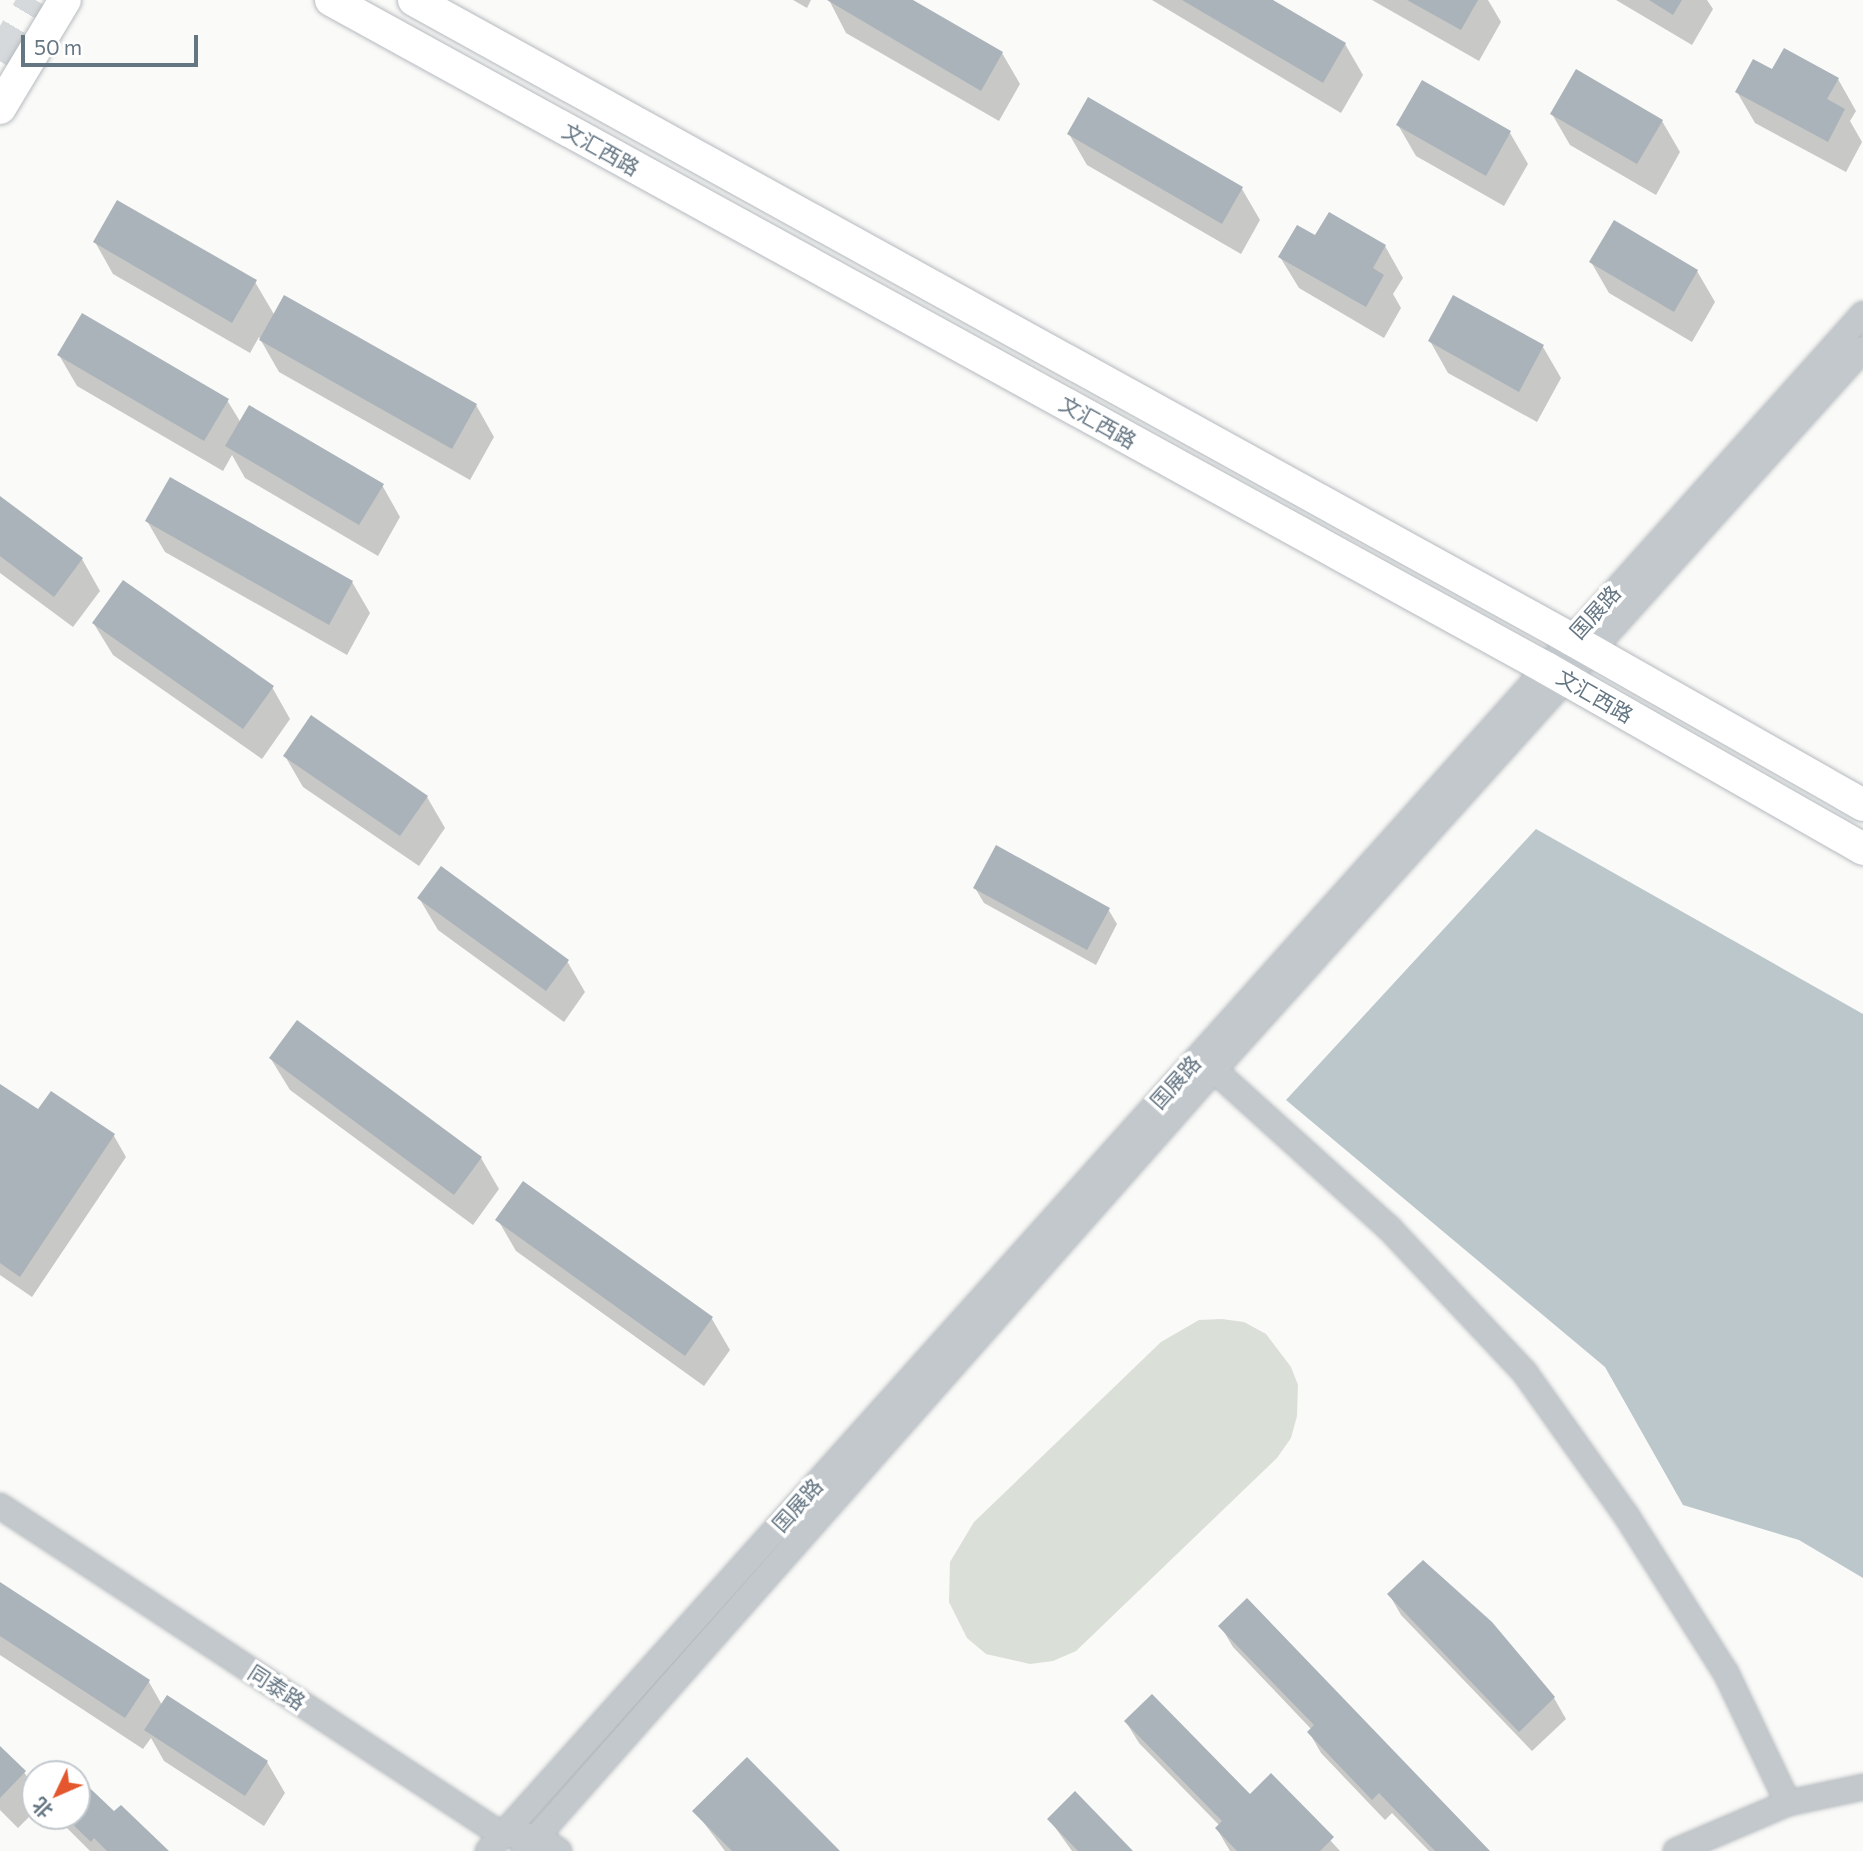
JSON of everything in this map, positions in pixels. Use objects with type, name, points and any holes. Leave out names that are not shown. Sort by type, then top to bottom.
[{"type":"main road","points":[[0,108],[65,0]]},
{"type":"main road","name":"文汇西路","points":[[331,0],[1556,674],[1863,849]]},
{"type":"main road","name":"文汇西路","points":[[414,0],[1581,644],[1863,805]]},
{"type":"street","name":"国展路","points":[[531,1843],[1214,1070],[1863,314]]},
{"type":"street","name":"国展路","points":[[1581,644],[1863,349]]},
{"type":"street","name":"国展路","points":[[495,1843],[1556,674]]},
{"type":"street","points":[[1214,1070],[1389,1228],[1525,1373],[1626,1515],[1726,1673],[1788,1803]]},
{"type":"street","name":"同泰路","points":[[0,1506],[495,1843]]},
{"type":"street","points":[[1676,1851],[1788,1803],[1863,1787]]},
{"type":"street","points":[[495,1843],[531,1843],[559,1851]]},
{"type":"shaded area","points":[[1536,829],[1863,1014],[1863,1578],[1799,1540],[1683,1505],[1605,1367],[1286,1100]]},
{"type":"shaded area","points":[[1199,1320],[1244,1322],[1266,1334],[1291,1367],[1298,1385],[1297,1416],[1291,1438],[1277,1458],[1076,1651],[1053,1661],[1030,1664],[986,1654],[967,1638],[949,1602],[950,1562],[974,1522],[1161,1342]]},
{"type":"building","points":[[827,0],[913,0],[1003,52],[981,91]]},
{"type":"building","points":[[1182,0],[1273,0],[1346,43],[1323,83]]},
{"type":"building","points":[[1407,0],[1478,0],[1461,30]]},
{"type":"building","points":[[1649,0],[1682,0],[1673,15]]},
{"type":"building","points":[[1784,48],[1839,78],[1827,99],[1845,109],[1828,142],[1735,92],[1753,59],[1772,69]]},
{"type":"building","points":[[1576,69],[1663,120],[1637,164],[1550,114]]},
{"type":"building","points":[[1422,80],[1511,131],[1486,176],[1396,125]]},
{"type":"building","points":[[1088,97],[1243,187],[1222,224],[1067,134]]},
{"type":"building","points":[[117,200],[257,280],[232,323],[93,242]]},
{"type":"building","points":[[1329,212],[1386,245],[1373,268],[1384,275],[1366,307],[1278,257],[1297,225],[1315,235]]},
{"type":"building","points":[[1614,220],[1698,270],[1674,312],[1589,262]]},
{"type":"building","points":[[284,295],[477,404],[452,449],[259,340]]},
{"type":"building","points":[[1453,295],[1544,345],[1519,392],[1428,341]]},
{"type":"building","points":[[82,313],[229,399],[204,441],[57,355]]},
{"type":"building","points":[[249,405],[384,484],[359,525],[225,446]]},
{"type":"building","points":[[170,477],[353,581],[329,625],[145,521]]},
{"type":"building","points":[[0,496],[83,558],[54,597],[0,556]]},
{"type":"building","points":[[123,580],[274,686],[243,729],[92,623]]},
{"type":"building","points":[[311,715],[428,796],[400,836],[283,756]]},
{"type":"building","points":[[996,845],[1110,908],[1087,950],[973,888]]},
{"type":"building","points":[[441,866],[569,960],[546,991],[417,898]]},
{"type":"building","points":[[297,1020],[482,1157],[454,1195],[269,1058]]},
{"type":"building","points":[[0,1084],[38,1109],[51,1091],[115,1134],[20,1277],[0,1263]]},
{"type":"building","points":[[523,1181],[713,1317],[685,1356],[495,1220]]},
{"type":"building","points":[[1423,1560],[1492,1622],[1555,1697],[1519,1732],[1387,1594]]},
{"type":"building","points":[[0,1582],[150,1680],[125,1718],[0,1636]]},
{"type":"building","points":[[1247,1598],[1490,1851],[1435,1851],[1379,1793],[1372,1800],[1307,1732],[1314,1725],[1218,1626]]},
{"type":"building","points":[[1152,1694],[1250,1794],[1271,1773],[1334,1837],[1320,1851],[1237,1851],[1215,1828],[1222,1821],[1124,1721]]},
{"type":"building","points":[[167,1695],[268,1761],[245,1796],[144,1730]]},
{"type":"building","points":[[0,1746],[21,1766],[21,1776],[0,1798]]},
{"type":"building","points":[[747,1757],[840,1851],[732,1851],[692,1811]]},
{"type":"building","points":[[91,1789],[114,1811],[121,1805],[169,1851],[107,1851],[94,1838],[91,1842],[79,1830],[91,1830]]},
{"type":"building","points":[[1075,1791],[1133,1851],[1078,1851],[1047,1819]]},
{"type":"tunnel","points":[[0,61],[37,0]]}]
